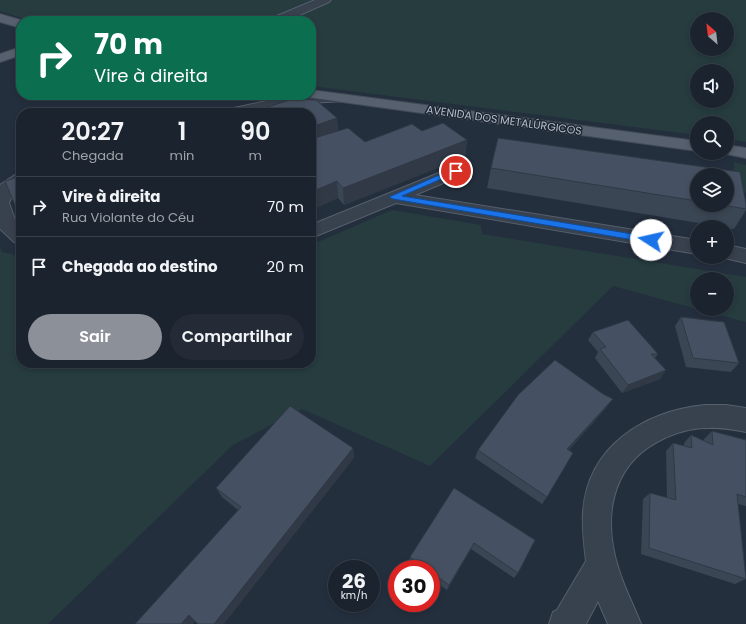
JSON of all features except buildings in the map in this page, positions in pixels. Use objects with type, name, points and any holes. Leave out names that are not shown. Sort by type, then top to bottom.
[{"type":"main road","points":[[0,18],[16,23]]},
{"type":"main road","points":[[0,58],[16,53]]},
{"type":"main road","name":"AVENIDA DOS METALÚRGICOS","points":[[316,95],[690,145]]},
{"type":"main road","points":[[734,151],[746,153]]},
{"type":"street","points":[[288,16],[325,0]]},
{"type":"street","points":[[316,99],[340,98]]},
{"type":"street","points":[[242,108],[257,100]]},
{"type":"street","points":[[252,108],[289,100]]},
{"type":"street","points":[[316,230],[456,171]]},
{"type":"street","points":[[16,183],[7,188],[0,204],[7,225],[16,233]]},
{"type":"street","points":[[393,197],[690,246]]},
{"type":"street","points":[[734,253],[746,256]]},
{"type":"street","points":[[625,624],[615,606],[601,566],[597,536],[598,501],[608,471],[630,443],[655,428],[677,420],[711,416],[734,417],[746,420]]},
{"type":"street","points":[[565,624],[569,622],[601,566]]},
{"type":"green space","points":[[0,0],[319,0],[282,16],[16,16],[0,11]]},
{"type":"green space","points":[[334,0],[746,0],[746,142],[734,140],[734,116],[690,116],[690,134],[316,87],[316,16],[298,16]]},
{"type":"green space","points":[[734,162],[746,165],[746,193],[734,186]]},
{"type":"green space","points":[[392,210],[481,225],[482,234],[715,272],[690,272],[690,307],[613,286],[430,466],[302,409],[233,445],[48,624],[0,624],[0,247],[2,252],[16,255],[16,368],[316,368],[316,243]]},
{"type":"green space","points":[[734,275],[746,277],[746,322],[723,316],[734,316]]},
{"type":"route","points":[[456,171],[393,197],[651,240]]}]
